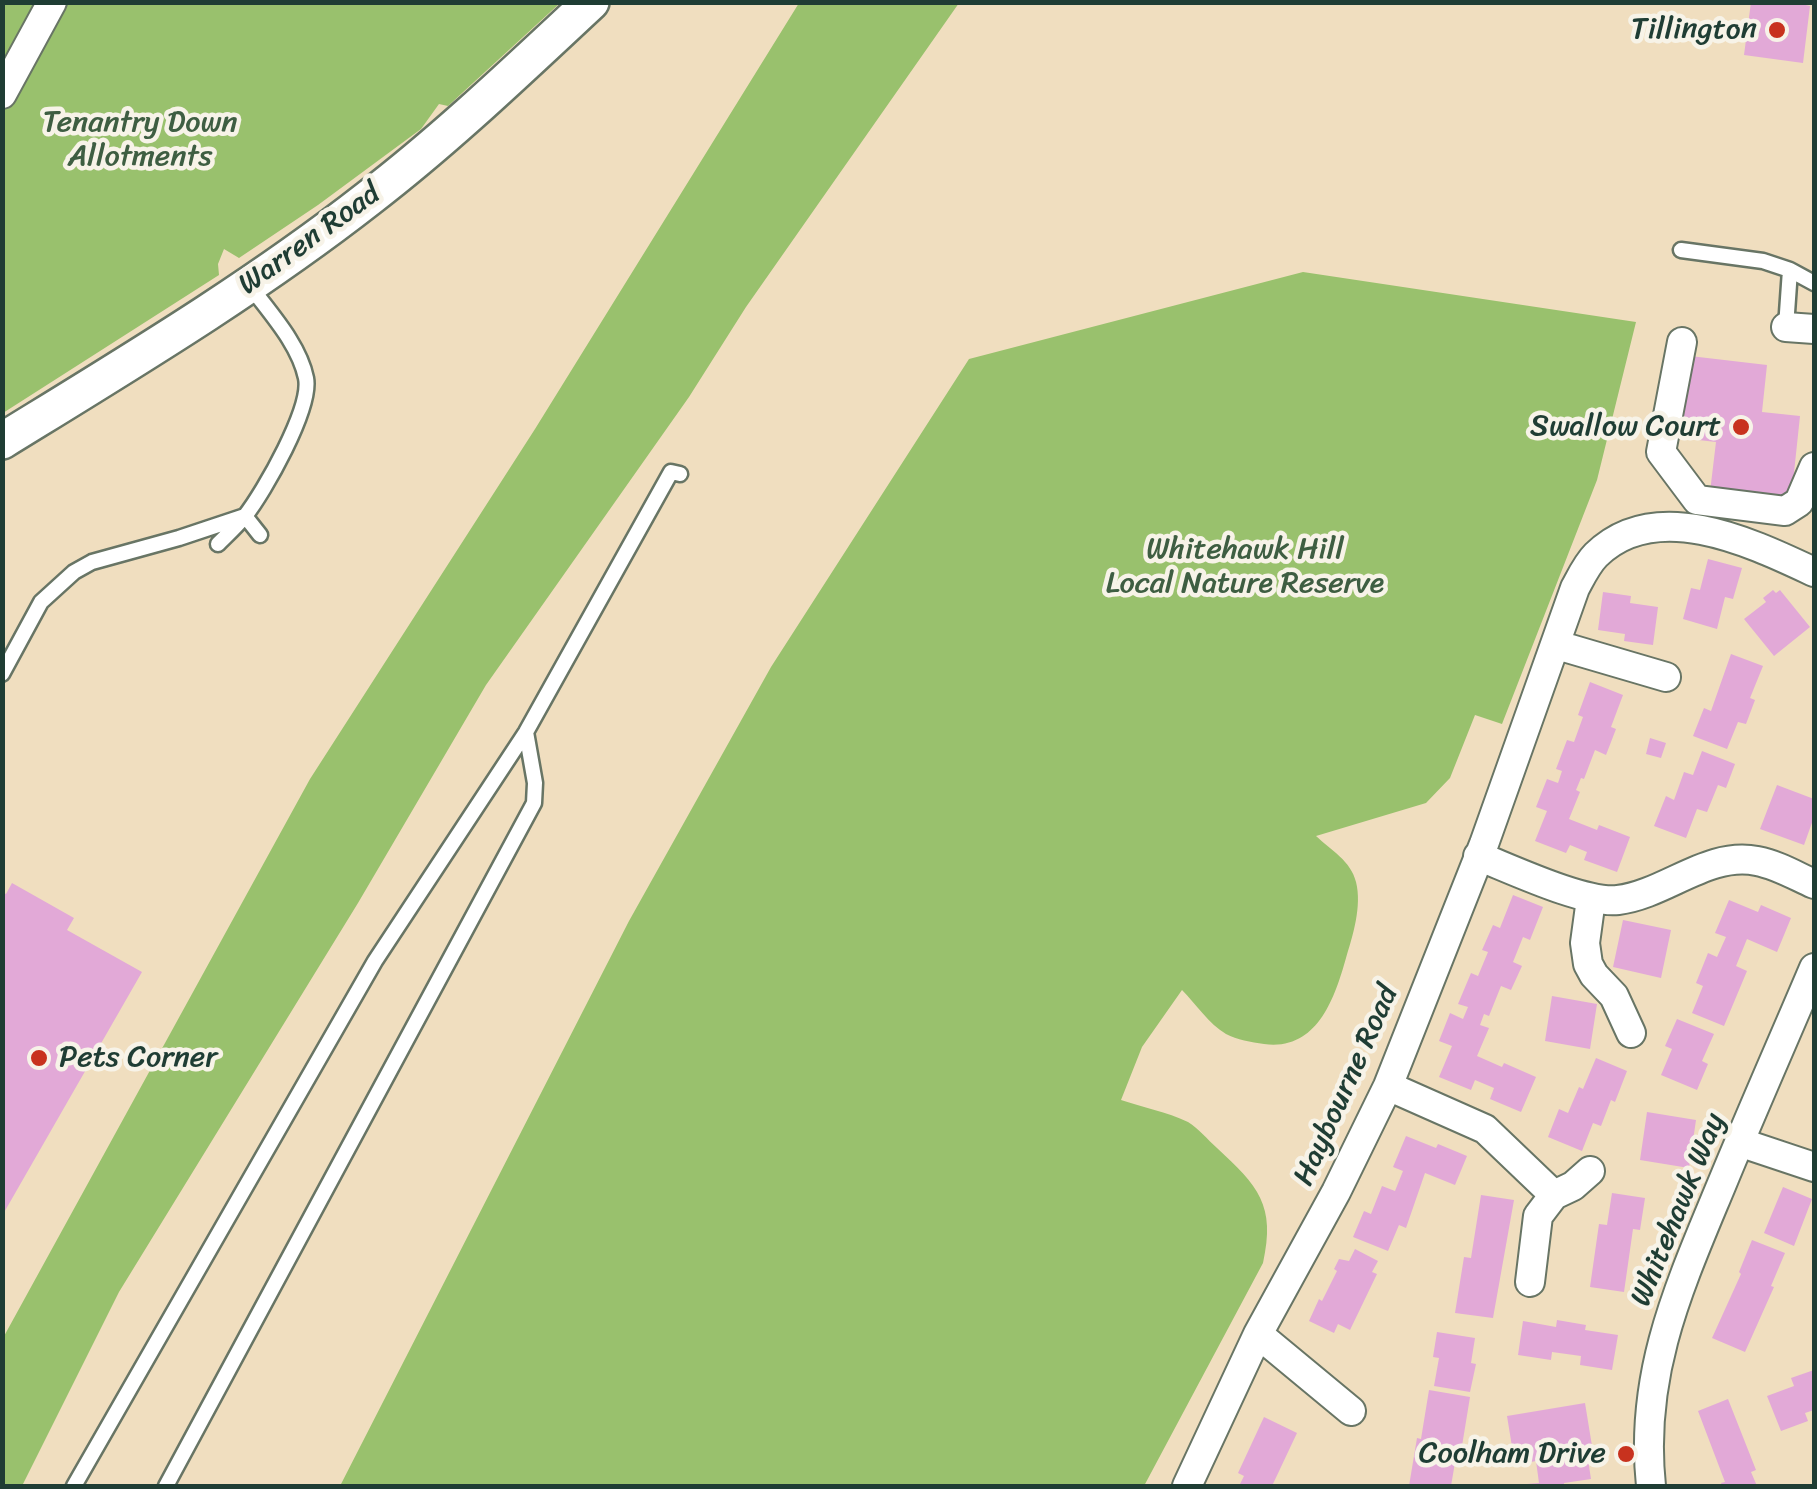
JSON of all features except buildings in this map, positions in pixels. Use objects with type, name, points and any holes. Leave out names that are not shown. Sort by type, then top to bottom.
[{"type":"street","points":[[2,94],[52,2]]},
{"type":"street","name":"Warren Road","points":[[2,441],[250,286],[370,198],[473,111],[591,2]]},
{"type":"street","points":[[1786,327],[1814,329]]},
{"type":"street","points":[[1682,342],[1660,452],[1698,500],[1785,511],[1798,502],[1814,468]]},
{"type":"street","name":"Haybourne Road","points":[[1188,1486],[1258,1334],[1336,1192],[1388,1086],[1478,856],[1575,588],[1588,565],[1621,536],[1667,528],[1722,534],[1814,572]]},
{"type":"street","points":[[1556,645],[1666,677]]},
{"type":"street","points":[[1478,856],[1591,899],[1617,900],[1638,895],[1722,860],[1739,858],[1775,865],[1814,884]]},
{"type":"street","points":[[1591,899],[1585,943],[1588,964],[1614,996],[1631,1033]]},
{"type":"street","name":"Whitehawk Way","points":[[1651,1486],[1648,1419],[1658,1358],[1686,1270],[1814,968]]},
{"type":"street","points":[[1388,1086],[1485,1129],[1554,1195]]},
{"type":"street","points":[[1739,1142],[1814,1167]]},
{"type":"street","points":[[1530,1282],[1538,1216],[1554,1195],[1573,1186],[1590,1171]]},
{"type":"street","points":[[1258,1334],[1351,1411]]},
{"type":"lane","points":[[1681,250],[1763,261],[1814,283]]},
{"type":"lane","points":[[1786,327],[1790,270]]},
{"type":"lane","points":[[218,544],[245,516],[291,439],[307,388],[297,353],[250,286]]},
{"type":"lane","points":[[74,1486],[375,962],[526,732],[671,472],[680,474]]},
{"type":"lane","points":[[245,516],[260,535]]},
{"type":"lane","points":[[2,674],[41,602],[74,572],[92,562],[245,516]]},
{"type":"lane","points":[[166,1486],[534,803],[535,783],[526,732]]},
{"type":"green space","name":"Tenantry Down Allotments","points":[[3,3],[560,3],[448,106],[439,104],[421,129],[318,205],[239,258],[224,249],[218,264],[219,275],[3,413]]},
{"type":"green space","points":[[799,3],[959,3],[486,685],[358,903],[119,1292],[22,1486],[3,1486],[3,1338],[310,779],[535,429]]},
{"type":"green space","name":"Whitehawk Hill Local Nature Reserve","points":[[1303,272],[1636,322],[1597,480],[1502,724],[1475,715],[1450,778],[1426,803],[1316,836],[1350,868],[1358,901],[1341,974],[1320,1020],[1297,1040],[1282,1044],[1244,1040],[1220,1030],[1182,990],[1142,1047],[1121,1100],[1172,1115],[1195,1127],[1253,1186],[1265,1211],[1267,1226],[1263,1263],[1144,1486],[340,1486],[629,921],[771,667],[969,359]]},
{"type":"place","name":"Tillington","points":[[1777,30]]},
{"type":"place","name":"Swallow Court","points":[[1741,427]]},
{"type":"place","name":"Pets Corner","points":[[39,1058]]},
{"type":"place","name":"Coolham Drive","points":[[1626,1454]]}]
